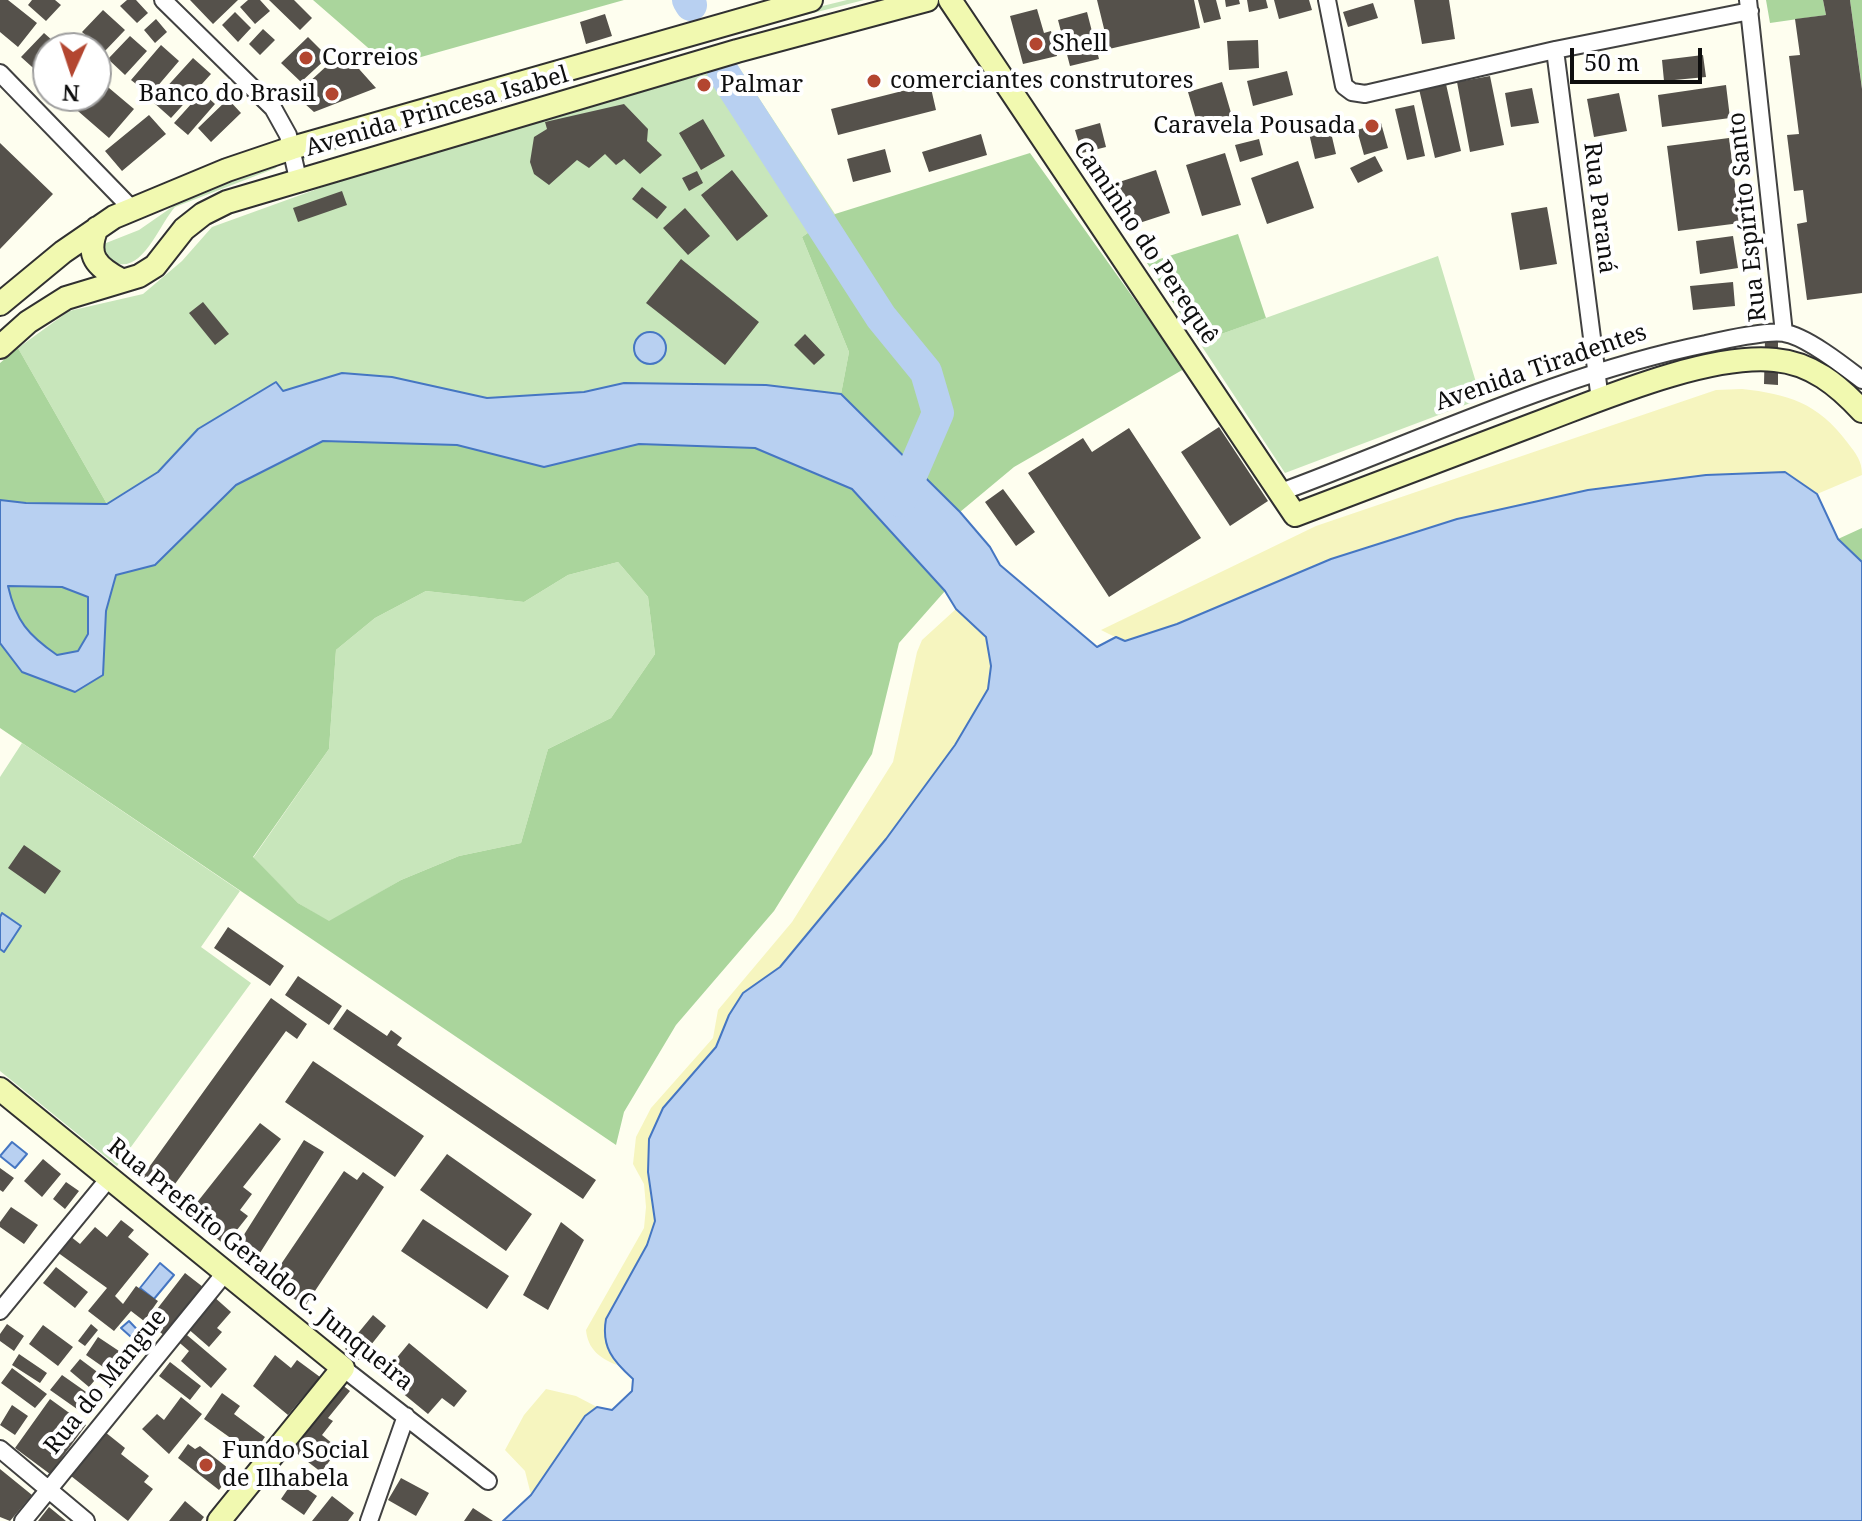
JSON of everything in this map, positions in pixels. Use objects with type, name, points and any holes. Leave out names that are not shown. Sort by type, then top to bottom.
[{"type":"main road","name":"Avenida Princesa Isabel","points":[[0,304],[97,228],[132,209],[227,170],[292,148],[811,0]]},
{"type":"main road","name":"Avenida Princesa Isabel","points":[[0,347],[28,322],[66,298],[139,276],[155,266],[184,229],[203,214],[227,202],[737,51],[927,0]]},
{"type":"main road","name":"Caminho do Perequê","points":[[950,0],[1295,515]]},
{"type":"main road","points":[[97,228],[91,246],[95,260],[105,271],[121,280]]},
{"type":"main road","name":"Avenida Tiradentes","points":[[1295,515],[1600,400],[1701,367],[1772,359],[1795,363],[1815,371],[1843,390],[1862,411]]},
{"type":"main road","name":"Rua Prefeito Geraldo C. Junqueira","points":[[0,1089],[343,1368]]},
{"type":"main road","points":[[219,1521],[343,1368]]},
{"type":"street","points":[[163,0],[273,108],[288,135],[298,179]]},
{"type":"street","points":[[1327,0],[1344,86],[1352,92],[1365,94],[1749,6]]},
{"type":"street","name":"Rua Espírito Santo","points":[[1749,6],[1784,333]]},
{"type":"street","name":"Rua Paraná","points":[[1555,50],[1600,400]]},
{"type":"street","points":[[0,73],[132,209]]},
{"type":"street","name":"Avenida Tiradentes","points":[[1281,492],[1596,372],[1732,338],[1784,333],[1826,352],[1862,380]]},
{"type":"street","points":[[0,1311],[110,1177]]},
{"type":"street","name":"Rua do Mangue","points":[[23,1521],[225,1273]]},
{"type":"street","name":"Rua Prefeito Geraldo C. Junqueira","points":[[343,1368],[488,1481]]},
{"type":"street","points":[[369,1521],[406,1416]]},
{"type":"street","points":[[0,1449],[86,1521]]},
{"type":"shaded area","points":[[313,0],[624,0],[389,66]]},
{"type":"shaded area","points":[[847,0],[864,0],[676,48],[303,160],[303,155],[806,10]]},
{"type":"shaded area","points":[[1766,0],[1823,0],[1826,15],[1770,23]]},
{"type":"shaded area","points":[[1850,0],[1862,0],[1862,88]]},
{"type":"shaded area","points":[[738,66],[835,214],[802,237],[849,352],[841,394],[766,385],[624,383],[584,392],[487,398],[392,377],[342,373],[282,391],[198,429],[158,472],[107,504],[18,348],[69,311],[143,294],[182,261],[212,227],[367,171],[544,115]]},
{"type":"shaded area","points":[[1030,153],[1184,369],[1014,467],[960,512],[841,394],[849,352],[802,237],[835,214]]},
{"type":"shaded area","points":[[279,162],[276,168],[175,207],[150,246],[134,261],[115,263],[103,254],[101,245],[139,230],[188,196]]},
{"type":"shaded area","points":[[1238,234],[1266,318],[1199,342],[1147,263]]},
{"type":"shaded area","points":[[1438,256],[1481,399],[1285,473],[1199,342]]},
{"type":"shaded area","points":[[18,348],[107,504],[0,500],[0,363]]},
{"type":"shaded area","points":[[323,441],[457,445],[544,467],[639,444],[755,448],[852,489],[945,591],[899,643],[872,754],[774,911],[676,1025],[624,1112],[616,1145],[0,728],[0,643],[22,672],[75,692],[102,676],[106,611],[116,575],[155,565],[236,485]],"holes":[[[618,562],[648,597],[655,654],[611,718],[548,749],[521,843],[459,856],[401,880],[329,921],[298,903],[253,857],[329,749],[336,650],[375,618],[426,591],[524,602],[568,575]]]},
{"type":"shaded area","points":[[1862,528],[1862,562],[1838,539]]},
{"type":"shaded area","points":[[618,562],[648,597],[655,654],[611,718],[548,749],[521,843],[459,856],[401,880],[329,922],[298,903],[253,858],[329,749],[336,650],[375,618],[426,591],[524,602],[568,575]]},
{"type":"shaded area","points":[[7,585],[62,587],[88,597],[88,634],[78,651],[57,656],[38,641],[19,618]]},
{"type":"shaded area","points":[[22,743],[240,891],[201,947],[251,983],[117,1166],[0,1071],[0,777]]},
{"type":"sand","points":[[1742,389],[1774,394],[1813,409],[1836,429],[1853,450],[1860,461],[1862,475],[1817,494],[1785,472],[1588,490],[1457,519],[1331,559],[1177,624],[1125,642],[1101,630],[1316,526],[1716,390]]},
{"type":"sand","points":[[956,609],[986,637],[991,666],[988,689],[955,745],[886,839],[779,967],[743,993],[729,1015],[716,1047],[663,1108],[649,1140],[648,1172],[655,1221],[647,1245],[606,1319],[606,1343],[617,1365],[592,1348],[586,1330],[644,1228],[644,1184],[633,1164],[636,1137],[651,1108],[713,1038],[718,1010],[792,922],[893,762],[917,652],[922,640]]},
{"type":"sand","points":[[546,1389],[576,1396],[597,1407],[571,1435],[531,1495],[525,1471],[505,1450],[524,1415]]},
{"type":"water","points":[[650,332],[662,336],[666,348],[662,360],[650,364],[638,360],[634,348],[638,336]]},
{"type":"water","points":[[342,373],[392,377],[487,398],[584,392],[624,383],[766,385],[841,394],[960,512],[990,547],[1000,565],[1097,647],[1116,637],[1125,641],[1177,624],[1331,559],[1457,519],[1588,490],[1706,475],[1785,472],[1817,494],[1838,539],[1862,562],[1862,1521],[503,1521],[531,1495],[585,1416],[597,1407],[612,1410],[632,1391],[633,1379],[607,1346],[606,1319],[647,1245],[655,1221],[648,1172],[649,1139],[663,1108],[716,1047],[729,1015],[743,993],[780,967],[886,839],[955,745],[988,689],[991,666],[986,637],[956,609],[945,591],[852,489],[755,448],[639,444],[544,467],[457,445],[323,441],[236,485],[155,565],[116,575],[106,611],[103,675],[75,692],[22,672],[0,643],[0,500],[107,504],[158,472],[198,429],[276,382],[283,391]],"holes":[[[8,586],[62,587],[88,597],[88,634],[78,651],[57,655],[38,641],[19,618]]]},
{"type":"water","points":[[2,913],[21,926],[4,952],[0,949]]},
{"type":"water","points":[[12,1142],[27,1154],[15,1168],[0,1156]]},
{"type":"water","points":[[160,1263],[174,1275],[154,1299],[140,1288]]},
{"type":"water","points":[[129,1321],[149,1342],[144,1346],[121,1328]]},
{"type":"building","points":[[0,0],[8,0],[37,23],[18,47],[0,32]]},
{"type":"building","points":[[32,0],[55,0],[61,5],[46,21],[28,5]]},
{"type":"building","points":[[127,0],[136,0],[148,13],[137,23],[120,6]]},
{"type":"building","points":[[190,0],[238,0],[213,24]]},
{"type":"building","points":[[248,0],[260,0],[270,11],[255,24],[240,7]]},
{"type":"building","points":[[269,0],[294,0],[312,18],[300,30]]},
{"type":"building","points":[[1097,0],[1194,0],[1200,28],[1109,49]]},
{"type":"building","points":[[1198,0],[1216,0],[1221,19],[1204,23]]},
{"type":"building","points":[[1225,0],[1239,0],[1240,4],[1226,7]]},
{"type":"building","points":[[1247,0],[1266,0],[1268,8],[1249,12]]},
{"type":"building","points":[[1274,0],[1309,0],[1312,10],[1279,19]]},
{"type":"building","points":[[1414,0],[1449,0],[1455,39],[1422,44]]},
{"type":"building","points":[[1823,0],[1850,0],[1862,89],[1862,293],[1807,300],[1797,224],[1807,222],[1803,190],[1794,191],[1787,135],[1799,134],[1789,56],[1800,55],[1795,19],[1826,15]]},
{"type":"building","points":[[1373,3],[1378,18],[1348,27],[1343,12]]},
{"type":"building","name":"Shell","points":[[1037,9],[1044,33],[1051,31],[1057,56],[1023,64],[1010,16]]},
{"type":"building","points":[[103,10],[125,30],[112,44],[112,32],[82,32]]},
{"type":"building","points":[[235,12],[251,28],[238,42],[222,25]]},
{"type":"building","points":[[1087,12],[1099,59],[1070,66],[1058,20]]},
{"type":"building","points":[[605,14],[612,36],[586,44],[580,22]]},
{"type":"building","points":[[156,19],[167,32],[155,43],[144,30]]},
{"type":"building","points":[[263,29],[275,40],[260,55],[249,44]]},
{"type":"building","points":[[130,36],[147,51],[125,75],[112,63],[112,55]]},
{"type":"building","points":[[308,37],[328,57],[301,82],[281,63]]},
{"type":"building","points":[[1258,40],[1259,68],[1229,70],[1227,41]]},
{"type":"building","points":[[161,45],[179,61],[150,95],[131,80]]},
{"type":"building","points":[[32,46],[32,67],[21,57]]},
{"type":"building","points":[[343,51],[376,88],[314,112],[295,95]]},
{"type":"building","points":[[1703,55],[1706,77],[1664,81],[1662,60]]},
{"type":"building","points":[[193,58],[211,74],[171,118],[153,102]]},
{"type":"building","points":[[1287,71],[1293,95],[1253,106],[1247,81]]},
{"type":"building","points":[[1490,76],[1504,145],[1470,152],[1457,82]]},
{"type":"building","points":[[1222,82],[1234,123],[1200,133],[1188,92]]},
{"type":"building","points":[[930,84],[936,110],[838,135],[831,109]]},
{"type":"building","points":[[1446,84],[1461,151],[1435,158],[1419,89]]},
{"type":"building","points":[[1726,85],[1730,118],[1662,127],[1658,95]]},
{"type":"building","points":[[1532,88],[1539,123],[1511,127],[1505,93]]},
{"type":"building","points":[[112,90],[134,109],[109,138],[79,112],[112,112]]},
{"type":"building","points":[[202,92],[215,104],[188,135],[174,123]]},
{"type":"building","points":[[1619,93],[1627,131],[1594,137],[1587,99]]},
{"type":"building","points":[[228,99],[241,113],[211,142],[198,128]]},
{"type":"building","points":[[624,104],[648,129],[647,141],[662,155],[640,174],[624,159],[616,165],[605,154],[589,168],[577,160],[549,185],[534,174],[530,162],[534,137],[547,129],[545,122]]},
{"type":"building","points":[[1414,105],[1425,156],[1407,160],[1395,109]]},
{"type":"building","points":[[149,115],[166,134],[122,171],[105,151]]},
{"type":"building","points":[[703,119],[725,156],[701,170],[679,133]]},
{"type":"building","points":[[1100,123],[1106,147],[1082,153],[1075,130]]},
{"type":"building","points":[[1381,123],[1388,148],[1364,155],[1357,130]]},
{"type":"building","points":[[1329,124],[1336,154],[1315,159],[1308,129]]},
{"type":"building","points":[[981,134],[987,155],[929,172],[922,152]]},
{"type":"building","points":[[1729,138],[1740,223],[1678,231],[1667,146]]},
{"type":"building","points":[[1259,139],[1263,155],[1240,162],[1235,145]]},
{"type":"building","points":[[0,143],[53,194],[0,249]]},
{"type":"building","points":[[885,149],[891,172],[853,182],[847,159]]},
{"type":"building","points":[[1225,153],[1241,205],[1202,216],[1186,165]]},
{"type":"building","points":[[1375,156],[1383,171],[1358,183],[1350,168]]},
{"type":"building","points":[[1298,161],[1314,208],[1267,224],[1251,178]]},
{"type":"building","points":[[732,170],[768,216],[737,241],[701,195]]},
{"type":"building","points":[[1156,170],[1170,213],[1124,228],[1110,185]]},
{"type":"building","points":[[697,171],[703,183],[689,191],[682,178]]},
{"type":"building","points":[[642,187],[667,207],[657,219],[632,199]]},
{"type":"building","points":[[342,191],[347,205],[298,222],[293,208]]},
{"type":"building","points":[[1547,207],[1557,264],[1520,270],[1511,213]]},
{"type":"building","points":[[685,208],[710,236],[688,255],[663,228]]},
{"type":"building","points":[[1733,236],[1738,268],[1700,274],[1696,241]]},
{"type":"building","points":[[681,259],[759,322],[725,365],[646,303]]},
{"type":"building","points":[[1733,282],[1735,306],[1693,310],[1690,286]]},
{"type":"building","points":[[203,302],[229,334],[215,345],[189,313]]},
{"type":"building","points":[[805,334],[825,355],[814,365],[794,345]]},
{"type":"building","points":[[1765,339],[1778,340],[1778,385],[1764,384]]},
{"type":"building","points":[[1219,427],[1268,501],[1230,526],[1181,452]]},
{"type":"building","points":[[1129,428],[1201,538],[1109,597],[1028,473],[1083,438],[1092,452]]},
{"type":"building","points":[[1003,489],[1035,532],[1016,546],[985,502]]},
{"type":"building","points":[[24,845],[61,871],[45,894],[8,868]]},
{"type":"building","points":[[228,927],[284,966],[270,986],[214,948]]},
{"type":"building","points":[[298,976],[342,1006],[329,1025],[285,995]]},
{"type":"building","points":[[271,998],[307,1024],[297,1039],[286,1031],[167,1195],[142,1177]]},
{"type":"building","points":[[347,1009],[387,1036],[391,1030],[402,1038],[397,1045],[596,1180],[583,1199],[333,1029]]},
{"type":"building","points":[[313,1061],[424,1136],[395,1177],[285,1102]]},
{"type":"building","points":[[260,1123],[281,1139],[243,1187],[252,1194],[240,1210],[248,1216],[225,1245],[187,1215]]},
{"type":"building","points":[[304,1140],[324,1152],[253,1264],[233,1252]]},
{"type":"building","points":[[447,1154],[532,1214],[506,1251],[420,1190]]},
{"type":"building","points":[[43,1159],[61,1174],[42,1197],[24,1181]]},
{"type":"building","points":[[0,1168],[14,1178],[3,1192],[0,1190]]},
{"type":"building","points":[[344,1171],[357,1180],[363,1172],[384,1187],[305,1306],[269,1282]]},
{"type":"building","points":[[66,1182],[79,1191],[65,1209],[53,1199]]},
{"type":"building","points":[[11,1207],[38,1225],[24,1244],[0,1227],[0,1222]]},
{"type":"building","points":[[423,1219],[509,1276],[487,1309],[401,1251]]},
{"type":"building","points":[[121,1220],[134,1230],[128,1237],[149,1254],[115,1296],[123,1304],[136,1286],[158,1301],[144,1321],[131,1311],[114,1331],[88,1311],[107,1288],[57,1252],[70,1236],[80,1244],[95,1227],[107,1237]]},
{"type":"building","points":[[561,1222],[584,1240],[548,1310],[523,1295]]},
{"type":"building","points":[[56,1267],[88,1292],[75,1308],[43,1283]]},
{"type":"building","points":[[185,1273],[203,1287],[165,1336],[147,1322]]},
{"type":"building","points":[[213,1296],[231,1312],[217,1328],[222,1332],[209,1347],[186,1327]]},
{"type":"building","points":[[373,1315],[386,1326],[359,1360],[345,1349]]},
{"type":"building","points":[[7,1324],[24,1336],[14,1351],[0,1341],[0,1334]]},
{"type":"building","points":[[91,1324],[98,1330],[85,1346],[78,1341]]},
{"type":"building","points":[[43,1325],[73,1347],[58,1366],[29,1344]]},
{"type":"building","points":[[181,1330],[227,1369],[211,1388],[181,1361],[189,1351],[174,1338]]},
{"type":"building","points":[[98,1337],[119,1351],[106,1369],[86,1355]]},
{"type":"building","points":[[409,1343],[467,1391],[454,1407],[442,1398],[428,1414],[395,1387],[403,1377],[390,1366]]},
{"type":"building","points":[[19,1354],[47,1373],[40,1383],[12,1365]]},
{"type":"building","points":[[275,1355],[291,1368],[297,1360],[320,1377],[288,1415],[253,1386]]},
{"type":"building","points":[[80,1359],[100,1374],[89,1387],[70,1371]]},
{"type":"building","points":[[170,1362],[201,1386],[190,1400],[159,1376]]},
{"type":"building","points":[[12,1368],[47,1394],[35,1408],[1,1383]]},
{"type":"building","points":[[62,1375],[89,1394],[77,1409],[50,1390]]},
{"type":"building","points":[[341,1384],[350,1391],[328,1418],[333,1421],[322,1435],[339,1449],[321,1472],[290,1448]]},
{"type":"building","points":[[222,1393],[240,1406],[234,1414],[265,1437],[253,1454],[204,1419]]},
{"type":"building","points":[[181,1397],[202,1414],[169,1454],[142,1429],[157,1414],[164,1420]]},
{"type":"building","points":[[50,1399],[86,1425],[50,1474],[15,1448]]},
{"type":"building","points":[[12,1405],[28,1416],[15,1435],[0,1425]]},
{"type":"building","points":[[105,1432],[125,1448],[121,1454],[149,1476],[144,1482],[153,1489],[128,1521],[71,1476]]},
{"type":"building","name":"Fundo Social de Ilhabela","points":[[188,1444],[195,1449],[200,1446],[233,1472],[219,1490],[178,1458]]},
{"type":"building","points":[[0,1469],[32,1495],[10,1521],[0,1517]]},
{"type":"building","points":[[401,1478],[429,1493],[416,1516],[388,1500]]},
{"type":"building","points":[[294,1480],[317,1496],[304,1515],[281,1499]]},
{"type":"building","points":[[332,1496],[354,1513],[348,1521],[312,1521]]},
{"type":"building","points":[[185,1501],[204,1517],[201,1521],[169,1521]]},
{"type":"building","points":[[49,1507],[66,1521],[38,1521]]},
{"type":"building","points":[[473,1508],[493,1521],[464,1521]]},
{"type":"waterway","points":[[688,0],[691,5]]},
{"type":"waterway","points":[[723,72],[881,317],[926,372],[938,413],[900,501]]},
{"type":"place","name":"Shell","points":[[1036,44]]},
{"type":"place","name":"Correios","points":[[306,58]]},
{"type":"place","name":"comerciantes construtores","points":[[874,81]]},
{"type":"place","name":"Palmar","points":[[704,85]]},
{"type":"place","name":"Banco do Brasil","points":[[332,94]]},
{"type":"place","name":"Caravela Pousada","points":[[1372,126]]},
{"type":"place","name":"Fundo Social de Ilhabela","points":[[206,1465]]}]
